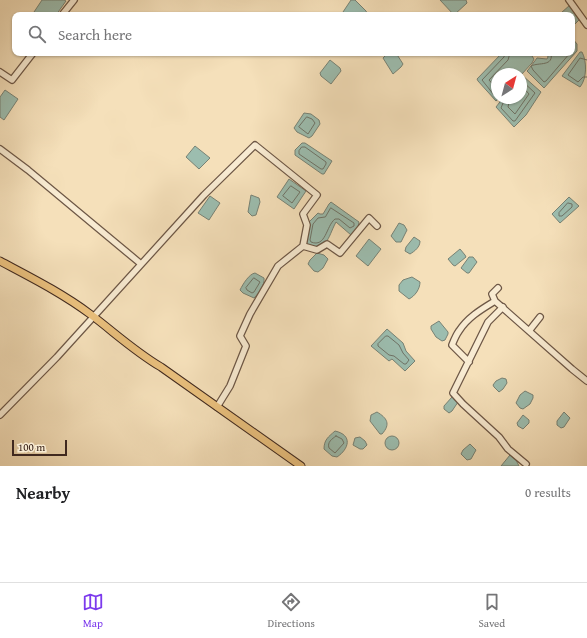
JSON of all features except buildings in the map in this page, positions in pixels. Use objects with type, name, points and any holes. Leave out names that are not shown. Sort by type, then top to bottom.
[{"type":"main road","points":[[0,261],[54,291],[93,317],[142,356],[161,367],[301,466]]},
{"type":"street","points":[[64,12],[74,0]]},
{"type":"street","points":[[569,0],[587,25]]},
{"type":"street","points":[[0,72],[12,80],[31,56]]},
{"type":"street","points":[[0,415],[57,357],[204,194],[255,145],[317,195],[303,214],[307,225],[303,246],[278,266],[250,314],[240,336],[246,346],[230,386],[217,407]]},
{"type":"street","points":[[0,149],[28,170],[141,264]]},
{"type":"street","points":[[303,246],[317,250],[326,244],[340,253],[369,218],[377,226]]},
{"type":"street","points":[[498,288],[492,294],[495,301],[587,381]]},
{"type":"street","points":[[468,362],[452,345],[456,335],[466,321],[479,310],[495,301]]},
{"type":"street","points":[[503,307],[488,322],[454,393],[463,404],[499,437],[508,449],[526,465]]},
{"type":"street","points":[[529,332],[540,317]]},
{"type":"water","points":[[42,0],[66,1],[58,12],[34,12]]},
{"type":"water","points":[[351,0],[355,0],[366,12],[343,12]]},
{"type":"water","points":[[440,0],[466,0],[467,3],[457,12],[451,12]]},
{"type":"water","points":[[570,5],[581,18],[575,24],[575,12],[562,12]]},
{"type":"water","points":[[575,42],[577,44],[577,51],[575,53]]},
{"type":"water","points":[[580,52],[582,52],[584,56],[586,70],[580,87],[562,76]]},
{"type":"water","points":[[385,56],[398,56],[403,64],[393,74],[383,58]]},
{"type":"water","points":[[499,56],[532,56],[534,59],[527,68],[491,68],[491,95],[477,79]]},
{"type":"water","points":[[548,56],[573,56],[544,88],[527,71],[537,58],[547,59]]},
{"type":"water","points":[[330,60],[340,68],[341,71],[331,84],[321,76],[320,73]]},
{"type":"water","points":[[527,80],[541,92],[526,115],[514,127],[496,107],[498,104],[527,104]]},
{"type":"water","points":[[5,90],[18,99],[4,120],[0,117],[0,97]]},
{"type":"water","points":[[304,113],[311,114],[319,120],[320,124],[309,138],[297,132],[294,128]]},
{"type":"water","points":[[302,143],[305,143],[332,161],[324,174],[295,155],[295,150]]},
{"type":"water","points":[[195,146],[210,158],[199,169],[186,157]]},
{"type":"water","points":[[289,179],[306,191],[294,209],[277,197]]},
{"type":"water","points":[[251,195],[259,198],[260,202],[256,215],[252,216],[248,212]]},
{"type":"water","points":[[210,196],[220,203],[209,220],[198,213]]},
{"type":"water","points":[[569,197],[579,206],[560,223],[552,214]]},
{"type":"water","points":[[331,202],[359,222],[358,227],[351,235],[336,222],[328,239],[323,245],[313,246],[305,244],[309,222],[318,213],[323,214]]},
{"type":"water","points":[[399,223],[404,225],[407,230],[401,242],[396,242],[391,236]]},
{"type":"water","points":[[414,237],[420,241],[420,243],[417,249],[410,254],[405,251],[406,247]]},
{"type":"water","points":[[369,239],[381,249],[368,266],[356,256]]},
{"type":"water","points":[[460,249],[466,257],[455,266],[448,259]]},
{"type":"water","points":[[317,253],[324,255],[328,259],[323,268],[318,272],[314,271],[308,264]]},
{"type":"water","points":[[469,257],[473,257],[477,262],[469,273],[467,273],[461,268]]},
{"type":"water","points":[[255,273],[264,278],[264,283],[254,298],[240,290],[248,277]]},
{"type":"water","points":[[412,277],[420,282],[420,285],[417,292],[409,299],[399,291],[399,285],[403,280]]},
{"type":"water","points":[[439,321],[448,332],[445,340],[442,341],[436,337],[431,329],[431,326]]},
{"type":"water","points":[[387,329],[403,343],[406,351],[415,361],[405,371],[392,359],[389,361],[371,346]]},
{"type":"water","points":[[502,378],[506,379],[507,383],[499,392],[493,385],[496,381]]},
{"type":"water","points":[[525,391],[533,395],[533,398],[530,404],[523,409],[516,403],[520,395]]},
{"type":"water","points":[[452,397],[458,402],[449,413],[444,409],[444,406]]},
{"type":"water","points":[[377,412],[387,422],[385,430],[382,434],[380,434],[370,421],[371,415]]},
{"type":"water","points":[[564,412],[570,418],[564,427],[561,428],[557,425],[557,421]]},
{"type":"water","points":[[523,415],[529,420],[529,423],[523,429],[518,426],[517,423]]},
{"type":"water","points":[[335,431],[341,433],[347,439],[344,450],[337,457],[332,456],[324,449],[327,439]]},
{"type":"water","points":[[392,436],[397,438],[399,443],[397,448],[392,450],[387,448],[385,443],[387,438]]},
{"type":"water","points":[[360,437],[367,445],[363,449],[353,445],[355,438]]},
{"type":"water","points":[[470,444],[476,450],[471,459],[467,460],[461,454]]},
{"type":"water","points":[[510,455],[516,460],[519,466],[501,466]]}]
